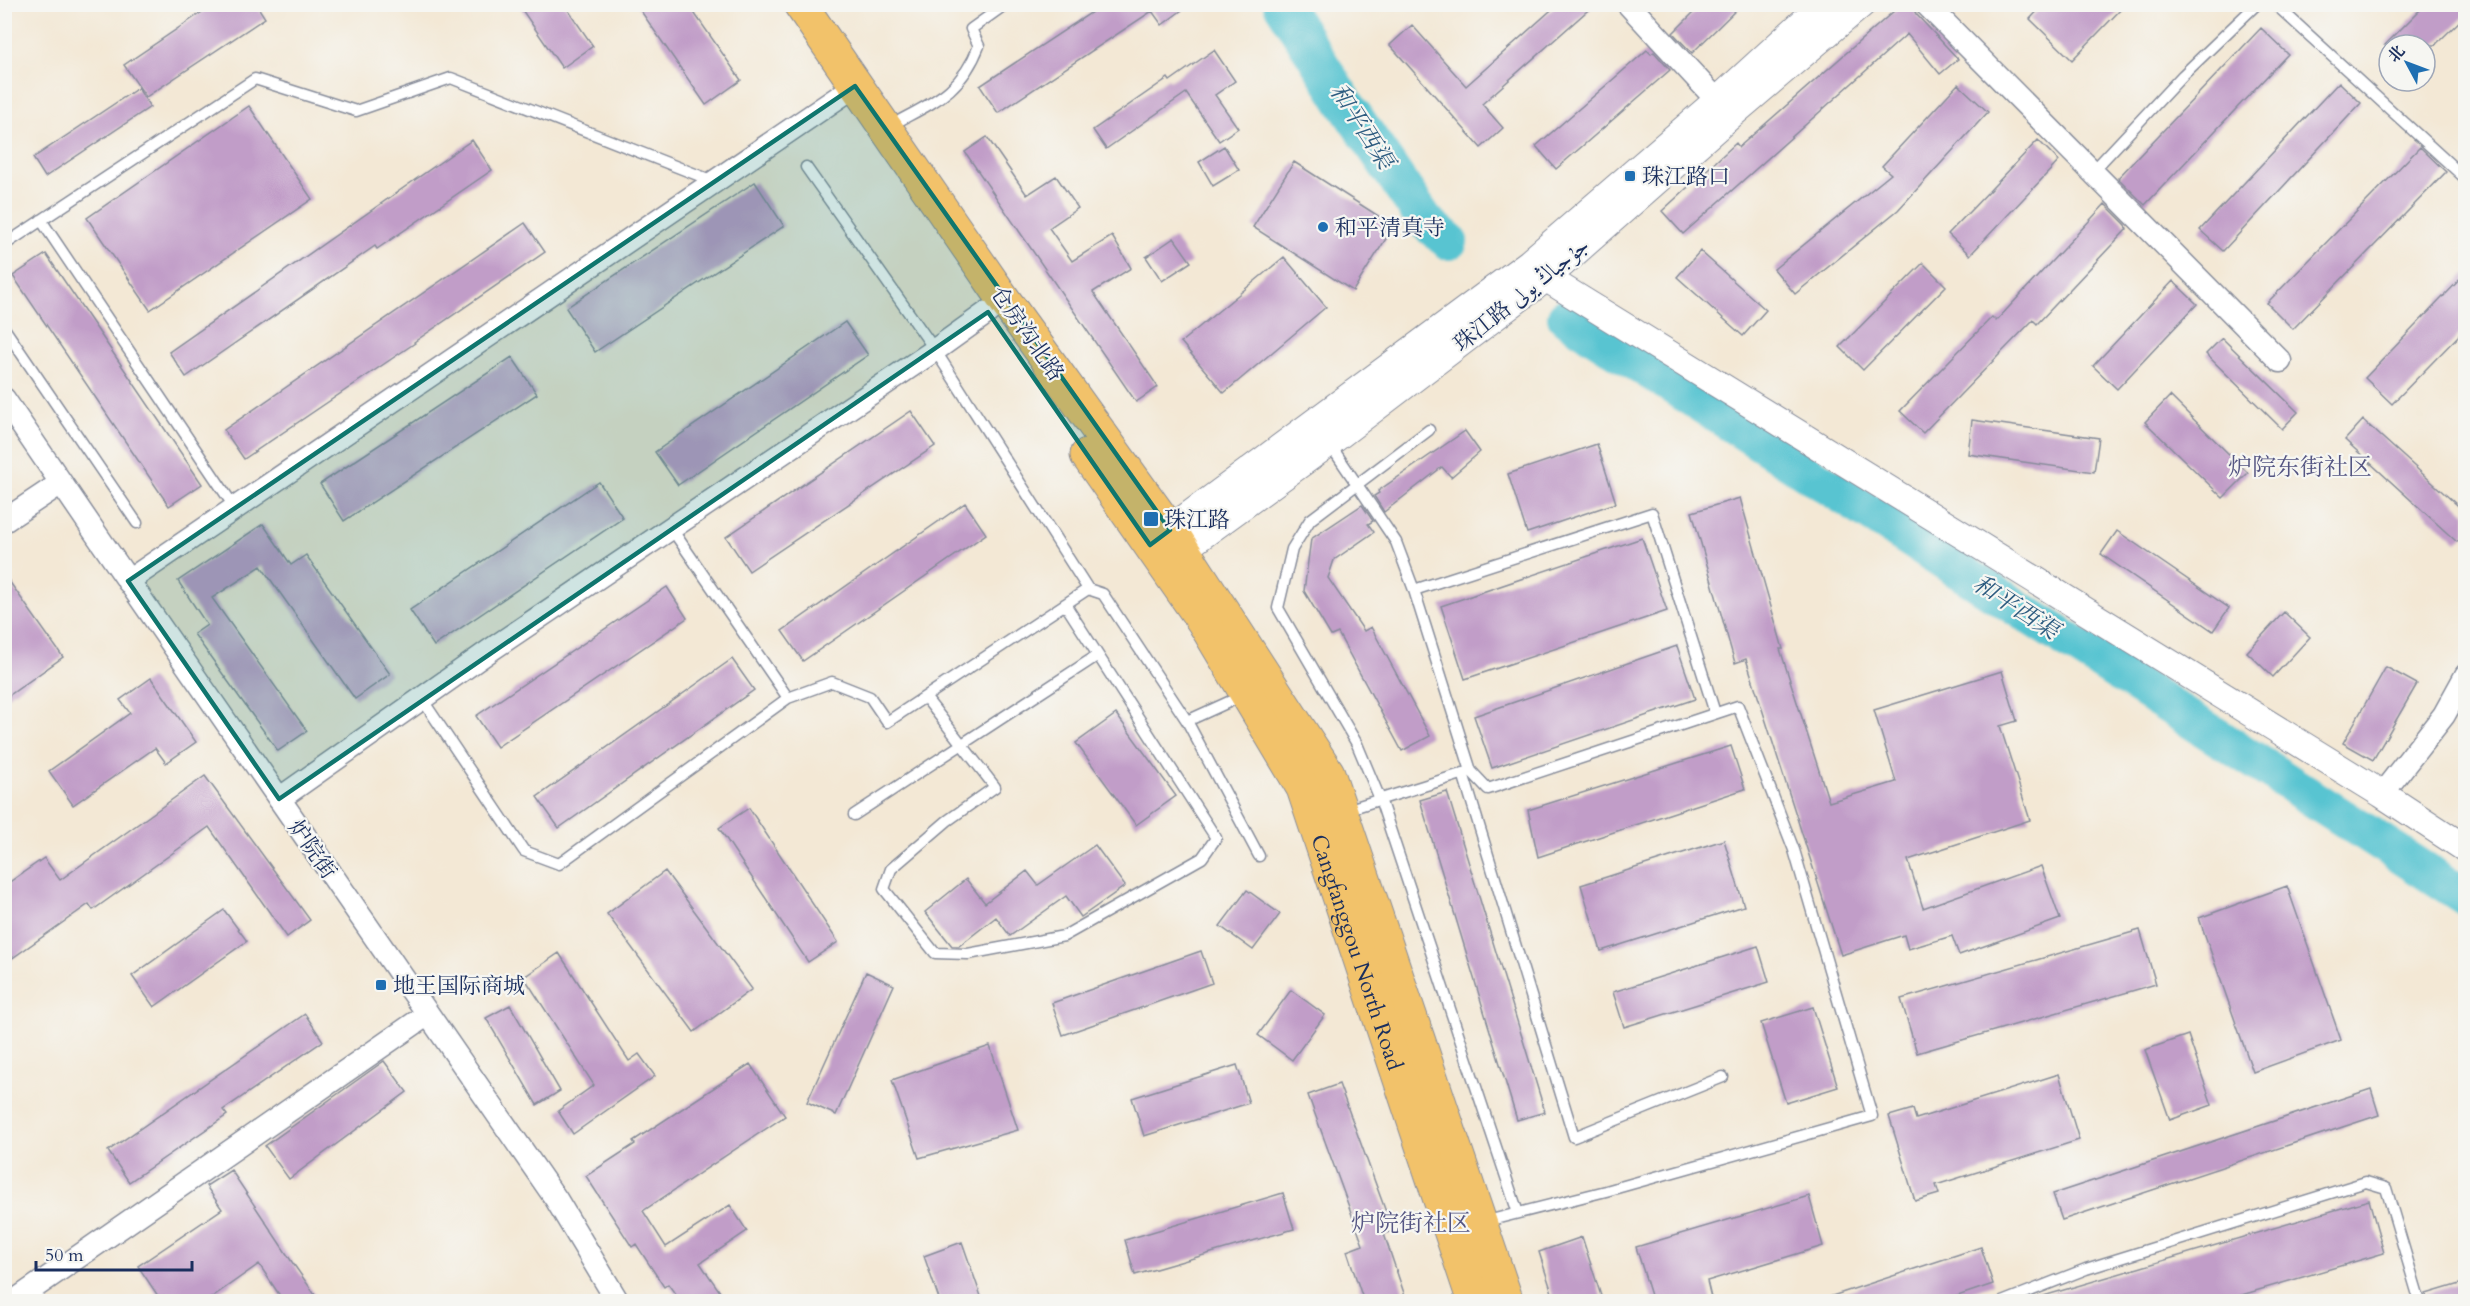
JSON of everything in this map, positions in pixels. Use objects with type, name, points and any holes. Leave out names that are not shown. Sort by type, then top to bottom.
[{"type":"main road","name":"仓房沟北路","points":[[775,4],[847,91],[885,129],[1005,301],[1166,547],[1203,621],[1246,694]]},
{"type":"main road","name":"仓房沟北路","points":[[800,4],[847,91],[988,312],[1166,547]]},
{"type":"main road","name":"Cangfanggou North Road","points":[[1166,547],[1328,773],[1507,1302]]},
{"type":"main road","name":"Cangfanggou North Road","points":[[1246,694],[1303,788],[1473,1302]]},
{"type":"street","points":[[1628,4],[1725,108]]},
{"type":"street","name":"珠江路 جۇجياڭ يولى","points":[[1725,108],[1823,4]]},
{"type":"street","name":"珠江路 جۇجياڭ يولى","points":[[1166,547],[1329,443],[1538,271],[1725,108],[1862,4]]},
{"type":"street","points":[[1926,4],[2280,361]]},
{"type":"street","points":[[128,581],[847,91]]},
{"type":"street","points":[[1538,271],[2382,794],[2466,849]]},
{"type":"street","name":"珠江路 جۇجياڭ يولى","points":[[1166,547],[1538,271]]},
{"type":"street","points":[[279,799],[988,312]]},
{"type":"street","name":"炉院街","points":[[4,399],[556,1199],[618,1302]]},
{"type":"street","points":[[4,521],[61,483]]},
{"type":"street","points":[[2382,794],[2444,715],[2466,675]]},
{"type":"street","points":[[13,1302],[428,1014]]},
{"type":"lane","points":[[885,129],[951,92],[973,62],[980,46],[971,29],[1006,4]]},
{"type":"lane","points":[[2092,172],[2183,75],[2258,4]]},
{"type":"lane","points":[[2275,4],[2466,179]]},
{"type":"lane","points":[[4,245],[255,79],[356,111],[451,78],[714,181]]},
{"type":"lane","points":[[806,167],[935,350],[1088,588],[1103,594],[1188,721],[1259,856]]},
{"type":"lane","points":[[41,220],[235,508]]},
{"type":"lane","points":[[4,328],[137,523]]},
{"type":"lane","points":[[1429,430],[1310,520],[1292,549],[1278,608],[1356,744],[1380,799],[1518,1213]]},
{"type":"lane","points":[[1329,443],[1396,542],[1414,590],[1574,1137],[1723,1077]]},
{"type":"lane","points":[[1414,590],[1652,513],[1714,713]]},
{"type":"lane","points":[[671,528],[788,698]]},
{"type":"lane","points":[[422,699],[524,851],[559,864],[788,698],[832,682],[870,697],[887,723],[1088,588]]},
{"type":"lane","points":[[926,697],[995,786],[947,821],[891,868],[884,889],[935,953],[968,954],[1064,936],[1202,858],[1216,838],[1065,604]]},
{"type":"lane","points":[[854,815],[1098,655]]},
{"type":"lane","points":[[1188,721],[1246,694]]},
{"type":"lane","points":[[1467,772],[1488,789],[1738,706],[1794,850],[1872,1116],[1606,1191],[1480,1222]]},
{"type":"lane","points":[[1341,812],[1467,772]]},
{"type":"lane","points":[[2002,1302],[2086,1269],[2366,1182],[2386,1188],[2420,1302]]},
{"type":"highlighted area","points":[[855,86],[1170,530],[1150,545],[988,312],[279,799],[128,581]]},
{"type":"building","points":[[214,4],[256,4],[265,18],[146,97],[124,65]]},
{"type":"building","points":[[518,4],[564,4],[593,46],[562,68]]},
{"type":"building","points":[[636,4],[688,4],[741,80],[706,105]]},
{"type":"building","points":[[1104,4],[1190,4],[1162,25],[1152,11],[998,113],[980,86]]},
{"type":"building","points":[[1558,4],[1595,4],[1482,104],[1503,128],[1481,148],[1390,45],[1412,25],[1466,86]]},
{"type":"building","points":[[1702,4],[1742,4],[1692,53],[1673,33]]},
{"type":"building","points":[[1902,4],[1911,4],[1916,14],[1958,59],[1940,74],[1907,34],[1683,234],[1662,211],[1736,143],[1739,147]]},
{"type":"building","points":[[2044,4],[2126,4],[2072,60],[2030,19]]},
{"type":"building","points":[[2426,4],[2466,4],[2466,15],[2437,43],[2437,33],[2397,33]]},
{"type":"building","points":[[2261,28],[2288,54],[2145,205],[2118,178]]},
{"type":"building","points":[[1214,50],[1235,81],[1215,95],[1238,128],[1219,141],[1186,93],[1106,149],[1093,130],[1168,78],[1170,81]]},
{"type":"building","points":[[1647,50],[1651,54],[1654,52],[1670,70],[1556,169],[1536,146]]},
{"type":"building","points":[[2339,82],[2361,103],[2223,251],[2200,230]]},
{"type":"building","points":[[1958,84],[1988,112],[1898,210],[1795,294],[1774,269],[1891,174],[1882,166]]},
{"type":"building","points":[[138,88],[150,107],[45,177],[33,158]]},
{"type":"building","points":[[249,106],[312,199],[150,310],[87,218]]},
{"type":"building","points":[[987,137],[1027,195],[1056,176],[1078,208],[1049,228],[1072,261],[1112,236],[1131,268],[1093,292],[1158,387],[1136,402],[965,152]]},
{"type":"building","points":[[472,140],[492,170],[377,249],[375,246],[186,377],[169,352]]},
{"type":"building","points":[[2038,140],[2059,161],[1970,255],[1948,234]]},
{"type":"building","points":[[1224,146],[1239,170],[1213,186],[1199,162]]},
{"type":"building","points":[[2420,147],[2446,172],[2293,329],[2267,303]]},
{"type":"building","name":"和平清真寺","points":[[1294,162],[1394,226],[1353,291],[1253,227]]},
{"type":"building","points":[[755,182],[784,226],[595,352],[566,308]]},
{"type":"building","points":[[2105,204],[2126,225],[2127,229],[2037,324],[2033,320],[1923,433],[1900,411],[1992,317],[1996,321]]},
{"type":"building","points":[[525,223],[545,252],[244,459],[224,430]]},
{"type":"building","points":[[1174,238],[1191,262],[1162,281],[1146,257]]},
{"type":"building","points":[[1700,251],[1766,310],[1743,336],[1677,277]]},
{"type":"building","points":[[46,254],[202,484],[169,506],[13,276]]},
{"type":"building","points":[[1284,257],[1326,307],[1224,393],[1181,342]]},
{"type":"building","points":[[1923,263],[1946,286],[1863,370],[1840,347]]},
{"type":"building","points":[[2466,273],[2466,328],[2392,404],[2365,378]]},
{"type":"building","points":[[2173,281],[2197,304],[2117,389],[2093,366]]},
{"type":"building","points":[[845,322],[868,355],[678,485],[655,452]]},
{"type":"building","points":[[2222,338],[2298,412],[2282,429],[2206,354]]},
{"type":"building","points":[[512,357],[537,394],[344,521],[320,484]]},
{"type":"building","points":[[2170,396],[2248,473],[2223,498],[2145,422]]},
{"type":"building","points":[[911,411],[935,446],[749,571],[726,537]]},
{"type":"building","points":[[1972,420],[2099,438],[2094,472],[1968,454]]},
{"type":"building","points":[[2363,420],[2466,513],[2466,533],[2457,542],[2345,440]]},
{"type":"building","points":[[1465,431],[1480,452],[1451,477],[1442,467],[1384,512],[1374,496],[1379,493],[1378,491]]},
{"type":"building","points":[[1597,444],[1616,503],[1527,533],[1508,474]]},
{"type":"building","points":[[599,482],[623,518],[434,646],[410,610]]},
{"type":"building","points":[[1740,498],[1783,649],[1780,649],[1829,802],[1896,782],[1874,710],[2002,671],[2017,721],[2000,726],[2030,820],[1908,860],[1923,908],[2041,866],[2060,919],[1959,955],[1952,936],[1908,949],[1904,935],[1841,955],[1746,659],[1735,663],[1692,512]]},
{"type":"building","points":[[965,503],[986,534],[803,661],[782,631]]},
{"type":"building","points":[[1362,505],[1373,521],[1368,524],[1374,532],[1334,560],[1328,578],[1364,631],[1371,627],[1430,736],[1402,751],[1338,633],[1331,636],[1304,591],[1311,539]]},
{"type":"building","points":[[263,524],[291,565],[306,555],[390,674],[355,699],[261,566],[212,598],[307,731],[278,751],[194,634],[207,625],[178,581]]},
{"type":"building","points":[[2117,531],[2229,608],[2213,631],[2101,554]]},
{"type":"building","points":[[1642,538],[1667,611],[1465,679],[1441,606]]},
{"type":"building","points":[[4,574],[63,657],[4,699]]},
{"type":"building","points":[[667,587],[687,618],[497,747],[476,716]]},
{"type":"building","points":[[2284,612],[2310,637],[2273,677],[2247,652]]},
{"type":"building","points":[[1677,646],[1695,699],[1492,768],[1474,716]]},
{"type":"building","points":[[732,659],[754,690],[559,828],[537,797]]},
{"type":"building","points":[[2386,667],[2417,684],[2373,760],[2343,743]]},
{"type":"building","points":[[151,678],[196,742],[166,763],[155,748],[73,805],[49,771],[130,713],[120,700]]},
{"type":"building","points":[[1116,714],[1176,796],[1136,825],[1076,743]]},
{"type":"building","points":[[1731,746],[1745,789],[1538,857],[1528,810]]},
{"type":"building","points":[[205,776],[310,920],[287,937],[209,827],[93,910],[89,904],[4,964],[4,886],[44,858],[60,880]]},
{"type":"building","points":[[1447,792],[1545,1112],[1517,1120],[1420,800]]},
{"type":"building","points":[[749,808],[838,942],[808,962],[719,828]]},
{"type":"building","points":[[1724,840],[1744,906],[1601,951],[1581,885]]},
{"type":"building","points":[[1095,845],[1125,886],[1081,917],[1066,896],[1010,936],[996,917],[959,946],[952,946],[925,912],[966,879],[985,903],[1027,871],[1038,885]]},
{"type":"building","points":[[665,871],[752,989],[694,1032],[607,914]]},
{"type":"building","points":[[2287,886],[2341,1040],[2253,1072],[2199,918]]},
{"type":"building","points":[[1247,890],[1280,914],[1253,950],[1220,926]]},
{"type":"building","points":[[224,910],[247,941],[154,1007],[132,976]]},
{"type":"building","points":[[2140,930],[2156,984],[1917,1053],[1901,999]]},
{"type":"building","points":[[1758,946],[1769,982],[1624,1027],[1613,992]]},
{"type":"building","points":[[1201,951],[1212,983],[1063,1035],[1052,1003]]},
{"type":"building","points":[[559,953],[629,1061],[639,1054],[655,1076],[573,1134],[558,1111],[594,1085],[524,977]]},
{"type":"building","points":[[866,972],[894,985],[836,1115],[807,1102]]},
{"type":"building","points":[[1291,990],[1325,1015],[1292,1060],[1258,1035]]},
{"type":"building","points":[[510,1005],[560,1091],[537,1105],[486,1018]]},
{"type":"building","points":[[1813,1007],[1838,1087],[1786,1103],[1761,1023]]},
{"type":"building","points":[[305,1014],[323,1041],[223,1110],[227,1115],[129,1182],[108,1151]]},
{"type":"building","points":[[2188,1035],[2212,1105],[2170,1120],[2145,1050]]},
{"type":"building","points":[[990,1046],[1018,1130],[919,1158],[892,1080]]},
{"type":"building","points":[[384,1061],[407,1092],[289,1179],[265,1146]]},
{"type":"building","points":[[750,1064],[785,1116],[643,1211],[666,1247],[730,1205],[747,1231],[700,1263],[727,1302],[681,1302],[668,1284],[664,1287],[636,1244],[632,1247],[586,1176],[635,1144],[633,1141]]},
{"type":"building","points":[[1237,1065],[1249,1103],[1144,1136],[1132,1098]]},
{"type":"building","points":[[2059,1074],[2079,1140],[1936,1185],[1939,1194],[1915,1201],[1889,1116],[1913,1109],[1916,1119]]},
{"type":"building","points":[[1339,1084],[1393,1231],[1384,1234],[1407,1302],[1364,1302],[1347,1251],[1363,1245],[1308,1095]]},
{"type":"building","points":[[2371,1089],[2379,1115],[2062,1220],[2053,1194]]},
{"type":"building","points":[[231,1170],[320,1302],[284,1302],[259,1264],[205,1302],[162,1302],[138,1266],[222,1209],[206,1186]]},
{"type":"building","points":[[1283,1193],[1294,1229],[1135,1275],[1125,1240]]},
{"type":"building","points":[[1809,1196],[1823,1246],[1707,1281],[1712,1302],[1653,1302],[1636,1247]]},
{"type":"building","points":[[2369,1200],[2384,1253],[2218,1302],[2041,1302],[2040,1297]]},
{"type":"building","points":[[1582,1237],[1603,1302],[1555,1302],[1539,1252]]},
{"type":"building","points":[[962,1242],[983,1302],[940,1302],[924,1256]]},
{"type":"building","points":[[1981,1247],[1993,1284],[1940,1302],[1827,1302],[1826,1298]]},
{"type":"building","points":[[2466,1282],[2466,1302],[2427,1302],[2426,1294]]},
{"type":"waterway","name":"和平西渠","points":[[1282,4],[1345,103],[1426,222],[1449,241]]},
{"type":"waterway","name":"和平西渠","points":[[1566,317],[2466,897]]},
{"type":"place","name":"珠江路口","points":[[1630,176]]},
{"type":"place","name":"和平清真寺","points":[[1323,227]]},
{"type":"place","name":"珠江路","points":[[1151,519]]},
{"type":"place","name":"地王国际商城","points":[[381,985]]},
{"type":"district","name":"炉院东街社区","points":[[2300,467]]},
{"type":"district","name":"炉院街社区","points":[[1411,1223]]}]
